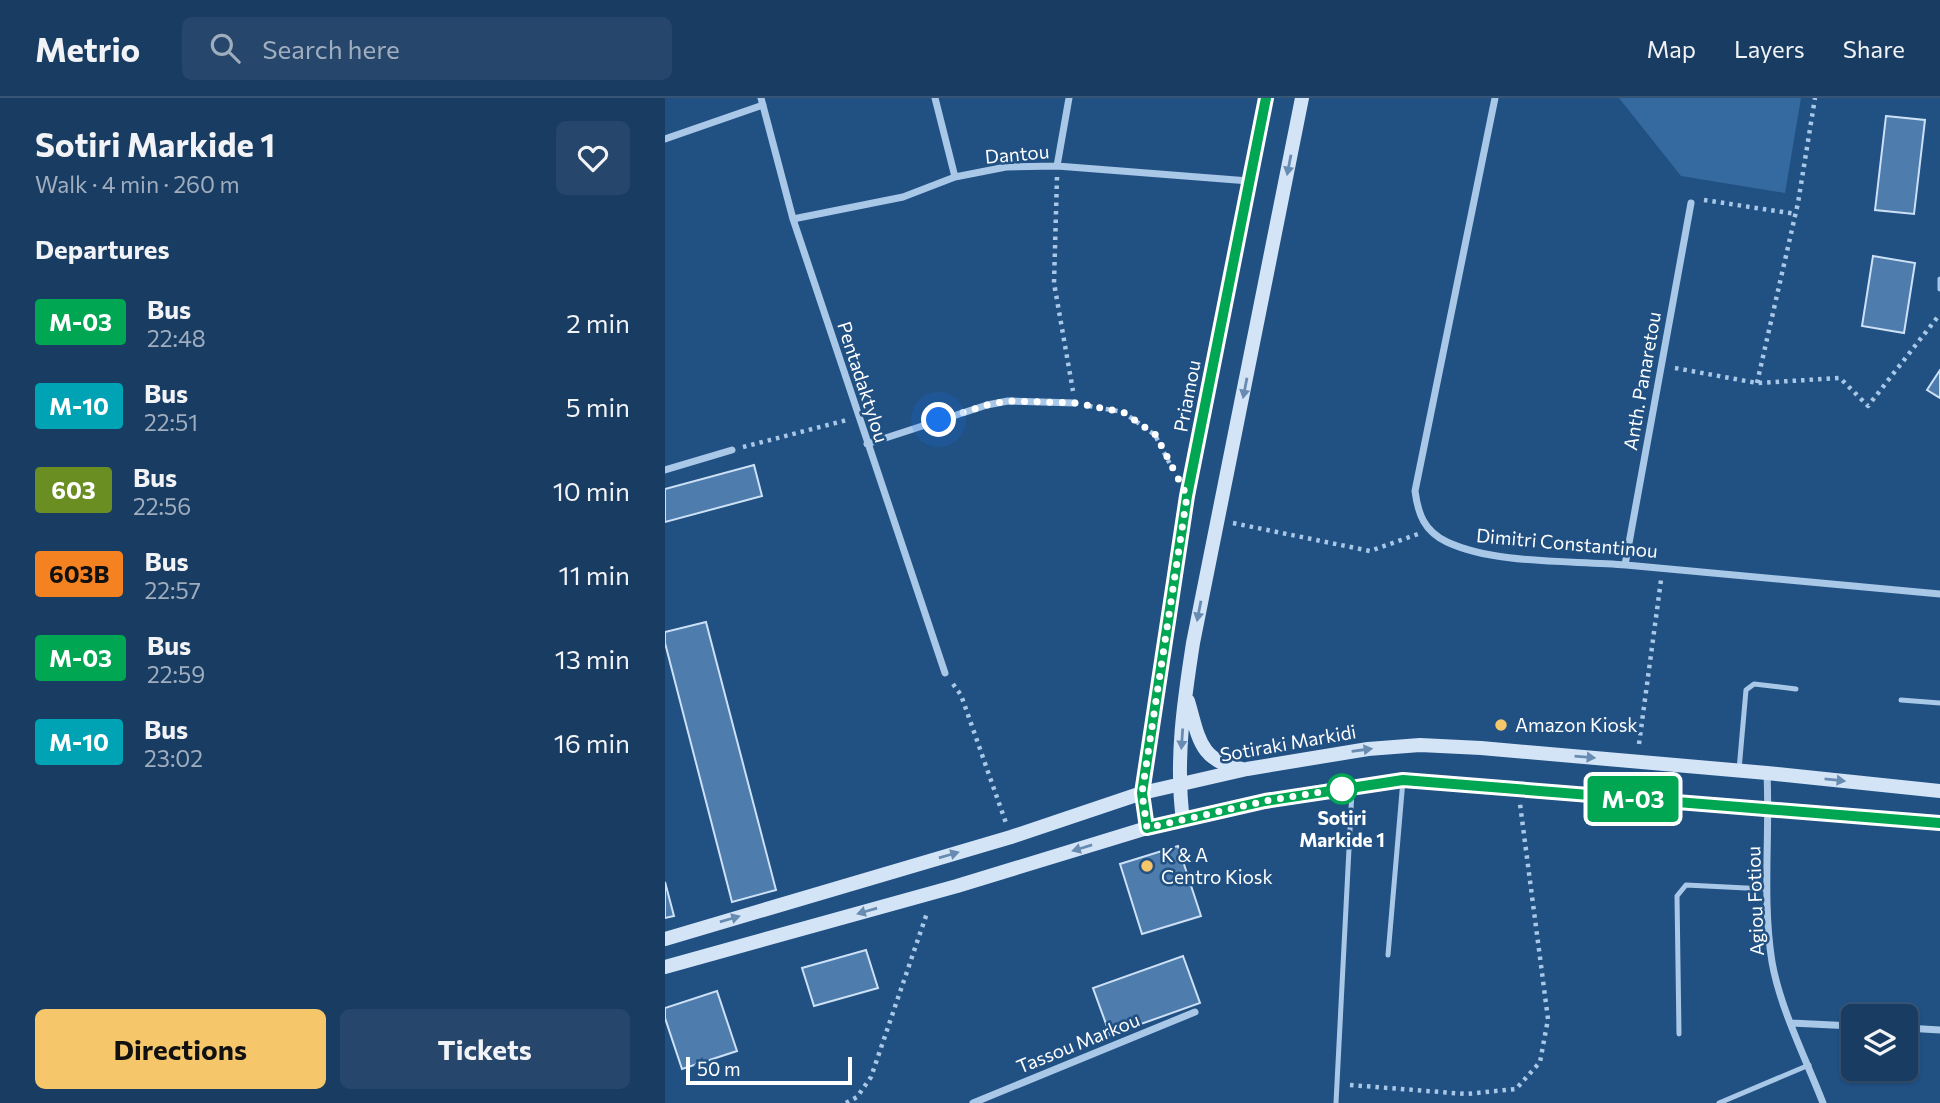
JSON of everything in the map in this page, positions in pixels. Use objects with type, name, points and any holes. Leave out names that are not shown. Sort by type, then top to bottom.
[{"type":"street","points":[[935,98],[955,177]]},
{"type":"street","points":[[1057,166],[1069,98]]},
{"type":"street","name":"Priamou","points":[[1147,828],[1142,793],[1187,496],[1266,98]]},
{"type":"street","points":[[1183,820],[1178,784],[1185,693],[1302,98]]},
{"type":"street","points":[[1428,530],[1418,512],[1415,491],[1495,98]]},
{"type":"street","points":[[665,139],[762,102]]},
{"type":"street","name":"Pentadaktylou","points":[[762,102],[793,219],[857,417],[945,673]]},
{"type":"street","name":"Dantou","points":[[793,219],[903,197],[955,177],[1006,167],[1057,166],[1249,181]]},
{"type":"street","name":"Anth. Panaretou","points":[[1625,565],[1691,203]]},
{"type":"street","points":[[867,443],[987,405],[1008,401],[1075,403]]},
{"type":"street","points":[[665,470],[732,450]]},
{"type":"street","name":"Dimitri Constantinou","points":[[1428,530],[1455,545],[1491,556],[1662,568],[1940,594]]},
{"type":"street","points":[[1185,693],[1199,738],[1208,754],[1218,762],[1247,769]]},
{"type":"street","name":"Sotiraki Markidi","points":[[665,939],[1011,836],[1142,793],[1247,769],[1368,748],[1420,744],[1739,770],[1940,791]]},
{"type":"street","name":"Agiou Fotiou","points":[[1767,773],[1769,809],[1766,889],[1772,963],[1791,1023],[1823,1103]]},
{"type":"street","points":[[665,967],[934,892],[1147,828],[1265,801],[1403,780],[1940,823]]},
{"type":"street","name":"Tassou Markou","points":[[973,1103],[1195,1012]]},
{"type":"street","points":[[1791,1023],[1841,1025]]},
{"type":"street","points":[[1918,1029],[1940,1030]]},
{"type":"lane","points":[[1940,279],[1940,289]]},
{"type":"lane","points":[[1739,770],[1746,690],[1753,684],[1796,689]]},
{"type":"lane","points":[[1901,700],[1940,703]]},
{"type":"lane","points":[[1388,955],[1403,780]]},
{"type":"lane","points":[[1336,1103],[1352,787]]},
{"type":"lane","points":[[1679,1034],[1677,896],[1686,885],[1766,889]]},
{"type":"lane","points":[[1719,1103],[1809,1065]]},
{"type":"path","points":[[1757,383],[1796,214],[1815,98]]},
{"type":"path","points":[[1057,166],[1054,284],[1075,403],[1123,412],[1156,435],[1187,496]]},
{"type":"path","points":[[1691,203],[1703,200],[1796,214]]},
{"type":"path","points":[[1660,365],[1757,383],[1840,378],[1868,406],[1940,314]]},
{"type":"path","points":[[732,450],[857,417]]},
{"type":"path","points":[[1218,520],[1370,551],[1428,530]]},
{"type":"path","points":[[1637,761],[1662,568]]},
{"type":"path","points":[[945,673],[961,695],[1011,836]]},
{"type":"path","points":[[1337,1085],[1466,1094],[1516,1089],[1540,1062],[1548,1018],[1518,789]]},
{"type":"path","points":[[846,1103],[857,1097],[871,1077],[934,892]]},
{"type":"shaded area","points":[[1619,98],[1801,98],[1785,193],[1681,176]]},
{"type":"building","points":[[1886,116],[1925,120],[1914,214],[1875,210]]},
{"type":"building","points":[[1873,256],[1915,263],[1904,333],[1862,326]]},
{"type":"building","points":[[1940,370],[1940,398],[1927,390]]},
{"type":"building","points":[[754,465],[762,496],[665,522],[665,489]]},
{"type":"building","points":[[706,622],[776,890],[732,902],[665,643],[665,632]]},
{"type":"building","points":[[1178,846],[1201,916],[1142,934],[1120,864]]},
{"type":"building","points":[[665,882],[674,916],[665,918]]},
{"type":"building","points":[[866,950],[878,988],[814,1006],[802,968]]},
{"type":"building","points":[[1183,956],[1200,1003],[1110,1035],[1093,988]]},
{"type":"building","points":[[717,991],[737,1051],[682,1069],[665,1018],[665,1008]]},
{"type":"bus line","name":"M-03","points":[[1266,98],[1187,496],[1142,793],[1147,828],[1265,801],[1403,780],[1940,823]]},
{"type":"place","name":"Amazon Kiosk","points":[[1501,725]]},
{"type":"place","name":"Sotiri Markide 1","points":[[1342,789]]},
{"type":"place","name":"K & A Centro Kiosk","points":[[1147,866]]},
{"type":"route","points":[[939,420],[1008,401],[1075,403],[1123,412],[1156,435],[1187,496],[1142,793],[1147,828],[1265,801],[1352,787],[1342,789]]}]
